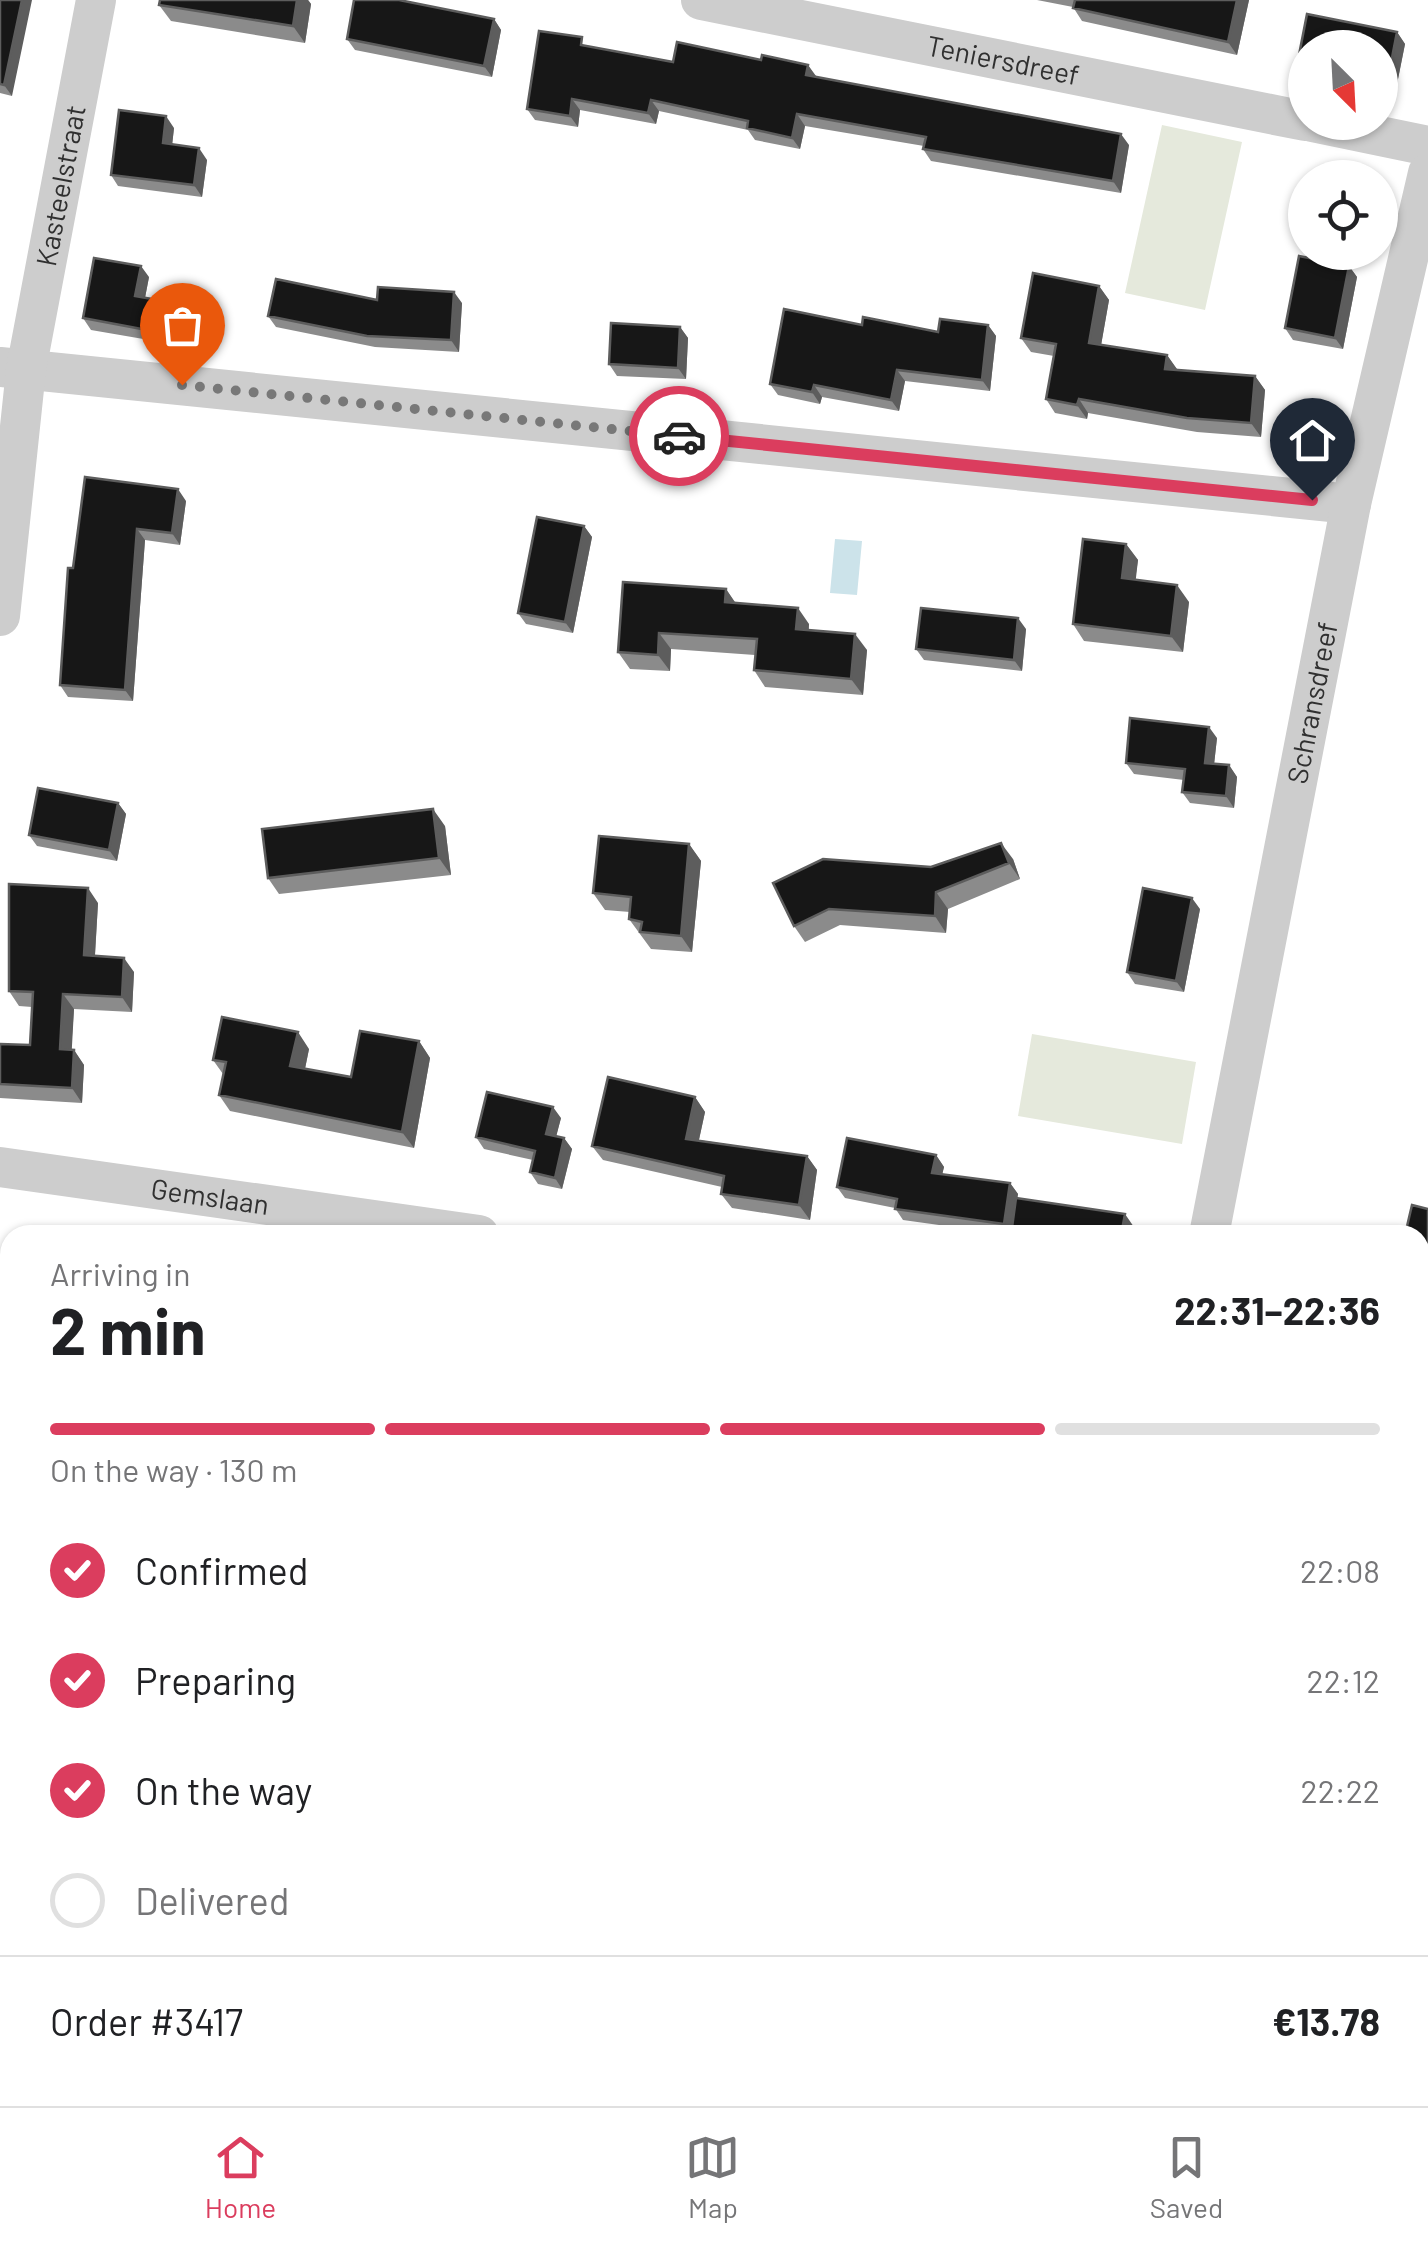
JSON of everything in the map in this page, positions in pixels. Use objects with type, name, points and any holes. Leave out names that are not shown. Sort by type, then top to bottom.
[{"type":"street","name":"Kasteelstraat","points":[[0,616],[13,368],[96,0]]},
{"type":"street","name":"Teniersdreef","points":[[701,0],[1288,118]]},
{"type":"street","name":"Teniersdreef","points":[[1398,140],[1428,146]]},
{"type":"street","name":"Schransdreef","points":[[1211,1225],[1351,504],[1428,173]]},
{"type":"street","points":[[13,368],[1351,504]]},
{"type":"street","name":"Gemslaan","points":[[0,1167],[409,1225]]},
{"type":"shaded area","points":[[1162,125],[1242,142],[1205,310],[1125,293]]},
{"type":"shaded area","points":[[1032,1034],[1196,1062],[1182,1144],[1018,1116]]},
{"type":"water","points":[[835,539],[862,541],[857,595],[830,593]]},
{"type":"building","points":[[0,0],[22,0],[4,85],[0,84]]},
{"type":"building","points":[[160,0],[297,0],[293,26],[159,5]]},
{"type":"building","points":[[354,0],[399,0],[494,19],[484,66],[347,39]]},
{"type":"building","points":[[1075,0],[1237,0],[1228,42],[1073,8]]},
{"type":"building","points":[[1307,14],[1387,30],[1304,30]]},
{"type":"building","points":[[539,31],[582,37],[581,45],[673,62],[677,42],[761,60],[762,55],[808,65],[806,75],[1121,134],[1113,181],[923,149],[926,137],[797,114],[792,138],[747,128],[748,121],[651,100],[648,113],[572,99],[570,116],[527,109]]},
{"type":"building","points":[[119,110],[166,116],[163,143],[199,148],[194,185],[111,175]]},
{"type":"building","points":[[94,258],[141,266],[135,296],[152,299],[147,330],[83,318]]},
{"type":"building","points":[[1296,270],[1348,270],[1335,338],[1285,328]]},
{"type":"building","points":[[1033,273],[1099,286],[1089,343],[1167,355],[1165,369],[1255,376],[1251,423],[1187,418],[1079,399],[1077,405],[1046,399],[1056,344],[1021,338]]},
{"type":"building","points":[[276,279],[377,300],[378,287],[454,292],[451,340],[367,336],[268,316]]},
{"type":"building","points":[[784,309],[862,325],[863,317],[938,332],[940,319],[988,325],[982,380],[897,370],[891,400],[814,385],[812,392],[770,384]]},
{"type":"building","points":[[611,323],[680,327],[678,368],[609,364]]},
{"type":"building","points":[[85,477],[178,489],[172,533],[137,529],[125,690],[60,685],[68,568],[73,568]]},
{"type":"building","points":[[537,517],[584,526],[565,622],[518,613]]},
{"type":"building","points":[[1083,539],[1126,544],[1122,578],[1177,585],[1171,636],[1073,624]]},
{"type":"building","points":[[623,582],[726,589],[725,602],[798,608],[796,629],[855,634],[851,679],[754,670],[757,639],[659,633],[658,655],[618,652]]},
{"type":"building","points":[[921,608],[1018,618],[1014,660],[916,649]]},
{"type":"building","points":[[1130,718],[1209,727],[1205,763],[1229,765],[1226,796],[1182,792],[1185,769],[1126,763]]},
{"type":"building","points":[[38,788],[118,803],[109,850],[29,835]]},
{"type":"building","points":[[433,809],[439,858],[268,878],[262,829]]},
{"type":"building","points":[[599,836],[689,844],[681,936],[640,932],[642,922],[629,919],[631,897],[593,893]]},
{"type":"building","points":[[1001,843],[1009,863],[936,892],[935,916],[829,909],[794,926],[773,883],[823,859],[931,867]]},
{"type":"building","points":[[9,884],[88,888],[84,955],[124,958],[122,997],[63,994],[60,1049],[74,1050],[72,1088],[0,1084],[0,1044],[30,1045],[33,992],[9,991]]},
{"type":"building","points":[[1143,888],[1192,898],[1176,981],[1127,972]]},
{"type":"building","points":[[222,1017],[298,1032],[290,1066],[351,1077],[360,1031],[419,1041],[402,1132],[219,1095],[226,1062],[213,1060]]},
{"type":"building","points":[[608,1077],[695,1097],[686,1139],[807,1156],[799,1205],[721,1194],[724,1176],[592,1146]]},
{"type":"building","points":[[487,1092],[553,1107],[546,1134],[564,1138],[555,1178],[530,1172],[535,1151],[476,1137]]},
{"type":"building","points":[[847,1138],[936,1155],[932,1173],[1010,1183],[1004,1224],[895,1209],[897,1199],[837,1187]]},
{"type":"building","points":[[1016,1198],[1125,1214],[1123,1225],[1012,1225]]},
{"type":"building","points":[[1412,1205],[1428,1209],[1428,1225],[1407,1225]]},
{"type":"way so far","points":[[182,385],[679,436]]},
{"type":"route","points":[[679,436],[1312,500]]}]
